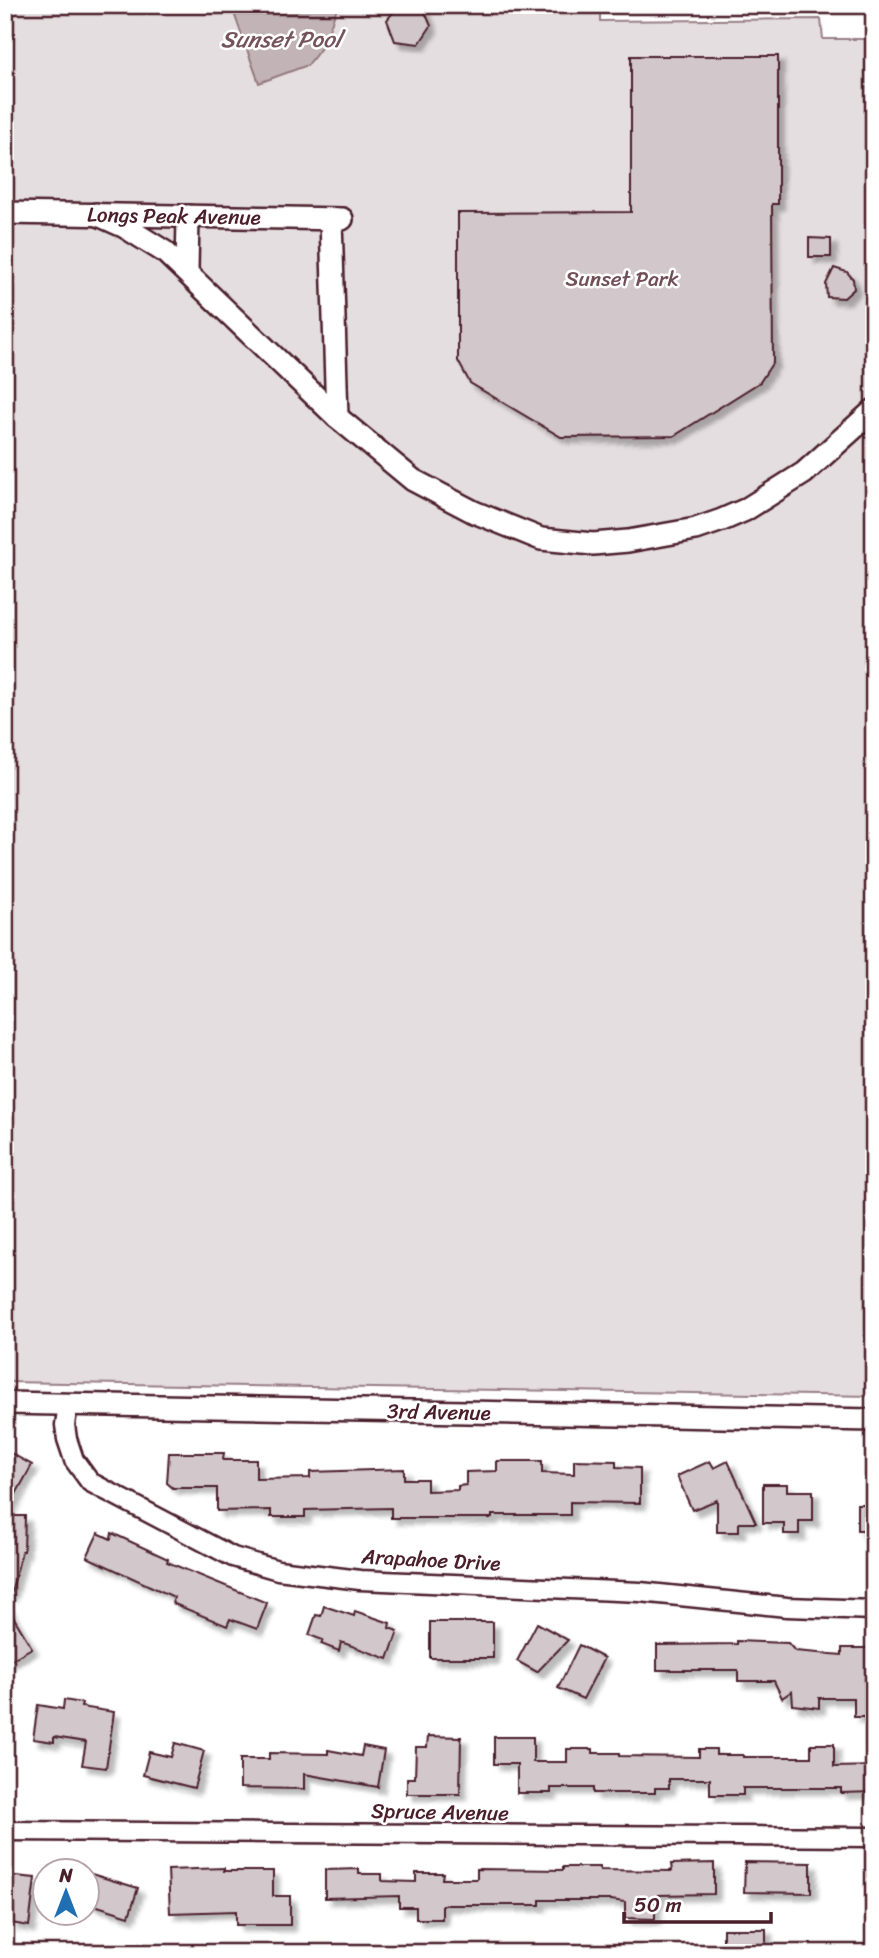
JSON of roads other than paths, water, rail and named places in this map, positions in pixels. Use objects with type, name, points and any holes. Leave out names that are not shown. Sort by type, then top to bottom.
[{"type":"street","name":"Longs Peak Avenue","points":[[5,213],[337,219],[337,417]]},
{"type":"street","points":[[96,215],[147,239],[187,271],[337,417],[413,481],[531,537],[556,542],[593,544],[696,529],[745,510],[804,473],[874,410]]},
{"type":"street","points":[[187,271],[188,216]]},
{"type":"street","name":"3rd Avenue","points":[[5,1403],[874,1420]]},
{"type":"street","name":"Arapahoe Drive","points":[[68,1404],[65,1425],[67,1439],[74,1460],[90,1482],[233,1557],[278,1570],[360,1580],[640,1592],[787,1607],[874,1610]]},
{"type":"street","name":"Spruce Avenue","points":[[5,1831],[874,1837]]},
{"type":"water","name":"Sunset Pool","points":[[255,5],[338,5],[324,44],[308,65],[259,83],[234,13]]},
{"type":"park label","name":"Sunset Park","points":[[622,279]]}]
